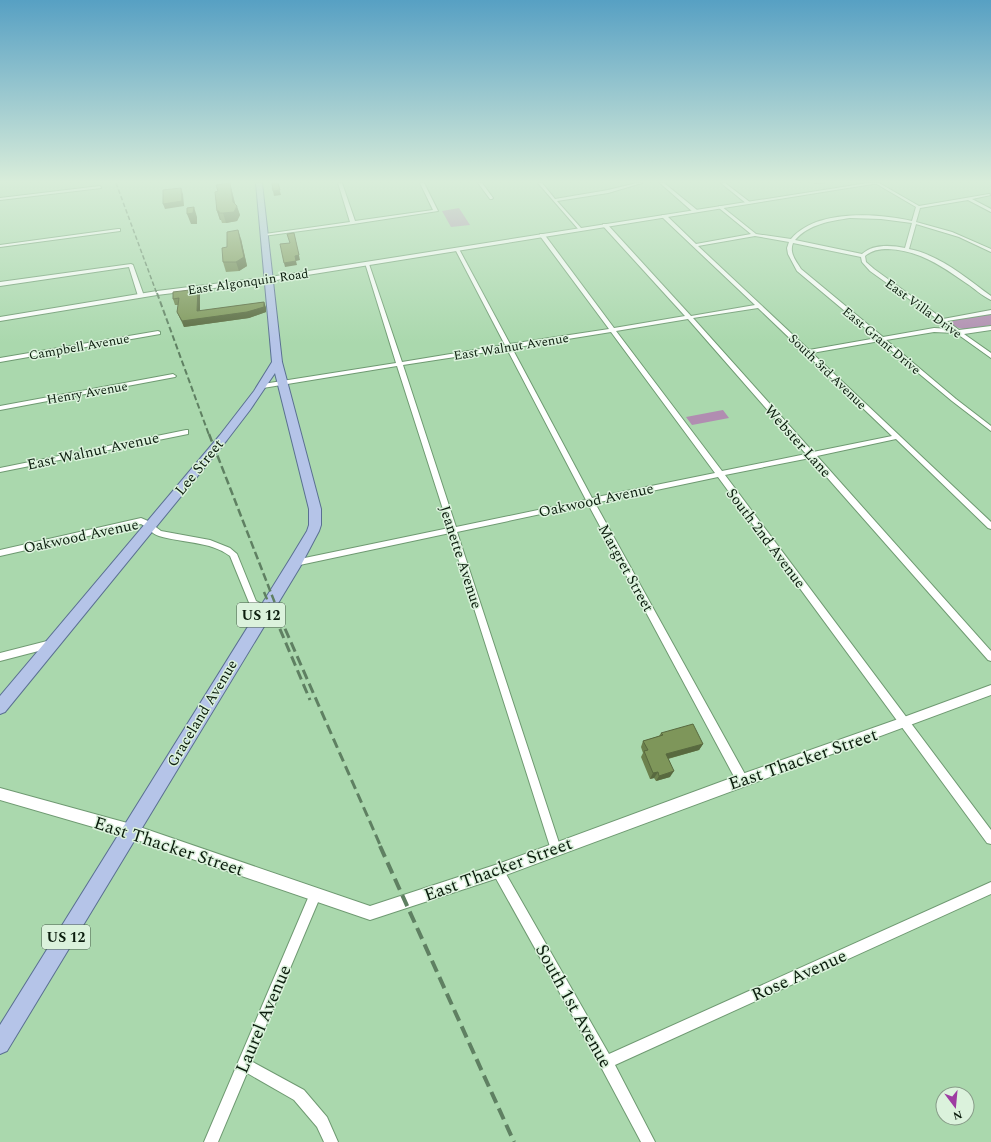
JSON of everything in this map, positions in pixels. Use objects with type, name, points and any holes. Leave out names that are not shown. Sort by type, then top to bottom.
[{"type":"main road","name":"US 12","points":[[265,236],[277,362]]},
{"type":"main road","name":"Graceland Avenue","points":[[0,1044],[313,531],[315,525],[315,510],[277,362]]},
{"type":"main road","name":"Lee Street","points":[[0,707],[51,644],[151,527],[263,386],[277,362]]},
{"type":"street","points":[[0,246],[72,236]]},
{"type":"street","name":"East Algonquin Road","points":[[0,319],[141,296],[270,280],[534,236]]},
{"type":"street","name":"South 2nd Avenue","points":[[543,236],[991,840]]},
{"type":"street","name":"Webster Lane","points":[[615,236],[690,317],[991,657]]},
{"type":"street","name":"South 3rd Avenue","points":[[686,236],[991,526]]},
{"type":"street","points":[[696,245],[748,236]]},
{"type":"street","points":[[764,236],[863,256],[868,252],[880,248],[907,249],[930,258],[991,298]]},
{"type":"street","points":[[792,241],[797,236]]},
{"type":"street","points":[[907,249],[911,236]]},
{"type":"street","points":[[961,236],[991,251]]},
{"type":"street","name":"East Grant Drive","points":[[792,241],[789,249],[799,270],[881,340],[991,429]]},
{"type":"street","name":"Margret Street","points":[[457,249],[590,501],[742,780]]},
{"type":"street","name":"East Villa Drive","points":[[863,256],[864,262],[872,270],[991,356]]},
{"type":"street","name":"Jeanette Avenue","points":[[367,264],[556,849]]},
{"type":"street","points":[[0,284],[131,265],[141,296]]},
{"type":"street","name":"East Walnut Avenue","points":[[263,386],[760,306]]},
{"type":"street","points":[[934,330],[939,328],[942,321],[991,312]]},
{"type":"street","points":[[808,352],[940,329],[958,332],[991,328]]},
{"type":"street","name":"Campbell Avenue","points":[[0,360],[158,333]]},
{"type":"street","name":"Henry Avenue","points":[[0,408],[173,376]]},
{"type":"street","name":"East Walnut Avenue","points":[[0,470],[186,432]]},
{"type":"street","name":"Oakwood Avenue","points":[[294,563],[897,437]]},
{"type":"street","name":"Oakwood Avenue","points":[[0,553],[141,521],[157,532],[230,551],[235,557],[254,603],[265,609]]},
{"type":"street","points":[[0,657],[51,644]]},
{"type":"street","name":"East Thacker Street","points":[[0,794],[131,831],[370,913],[498,871],[742,780],[904,723],[991,690]]},
{"type":"street","name":"South 1st Avenue","points":[[498,871],[606,1062],[648,1142]]},
{"type":"street","name":"Rose Avenue","points":[[606,1062],[991,888]]},
{"type":"street","name":"Laurel Avenue","points":[[211,1142],[315,895]]},
{"type":"street","points":[[243,1064],[299,1095],[322,1122],[331,1142]]},
{"type":"shaded area","points":[[991,314],[991,325],[965,329],[951,323],[952,320]]},
{"type":"shaded area","points":[[723,410],[729,418],[692,425],[686,417]]},
{"type":"building","points":[[227,236],[239,236],[244,257],[236,262],[223,262],[222,248],[227,247]]},
{"type":"building","points":[[288,236],[295,236],[299,255],[295,256],[296,261],[284,263],[280,244],[290,243]]},
{"type":"building","points":[[198,289],[197,311],[264,302],[264,307],[247,312],[182,321],[177,312],[179,298],[173,299],[173,292]]},
{"type":"building","points":[[693,724],[703,744],[666,754],[674,771],[659,776],[658,772],[653,773],[644,751],[648,750],[643,741],[663,735],[661,733]]},
{"type":"railway","points":[[136,236],[157,294]]},
{"type":"railway","points":[[157,293],[209,435]]},
{"type":"railway","points":[[209,434],[280,616]]},
{"type":"railway","points":[[264,592],[274,616]]},
{"type":"railway","points":[[274,615],[310,700]]},
{"type":"railway","points":[[279,615],[381,847]]},
{"type":"railway","points":[[380,846],[514,1142]]}]
